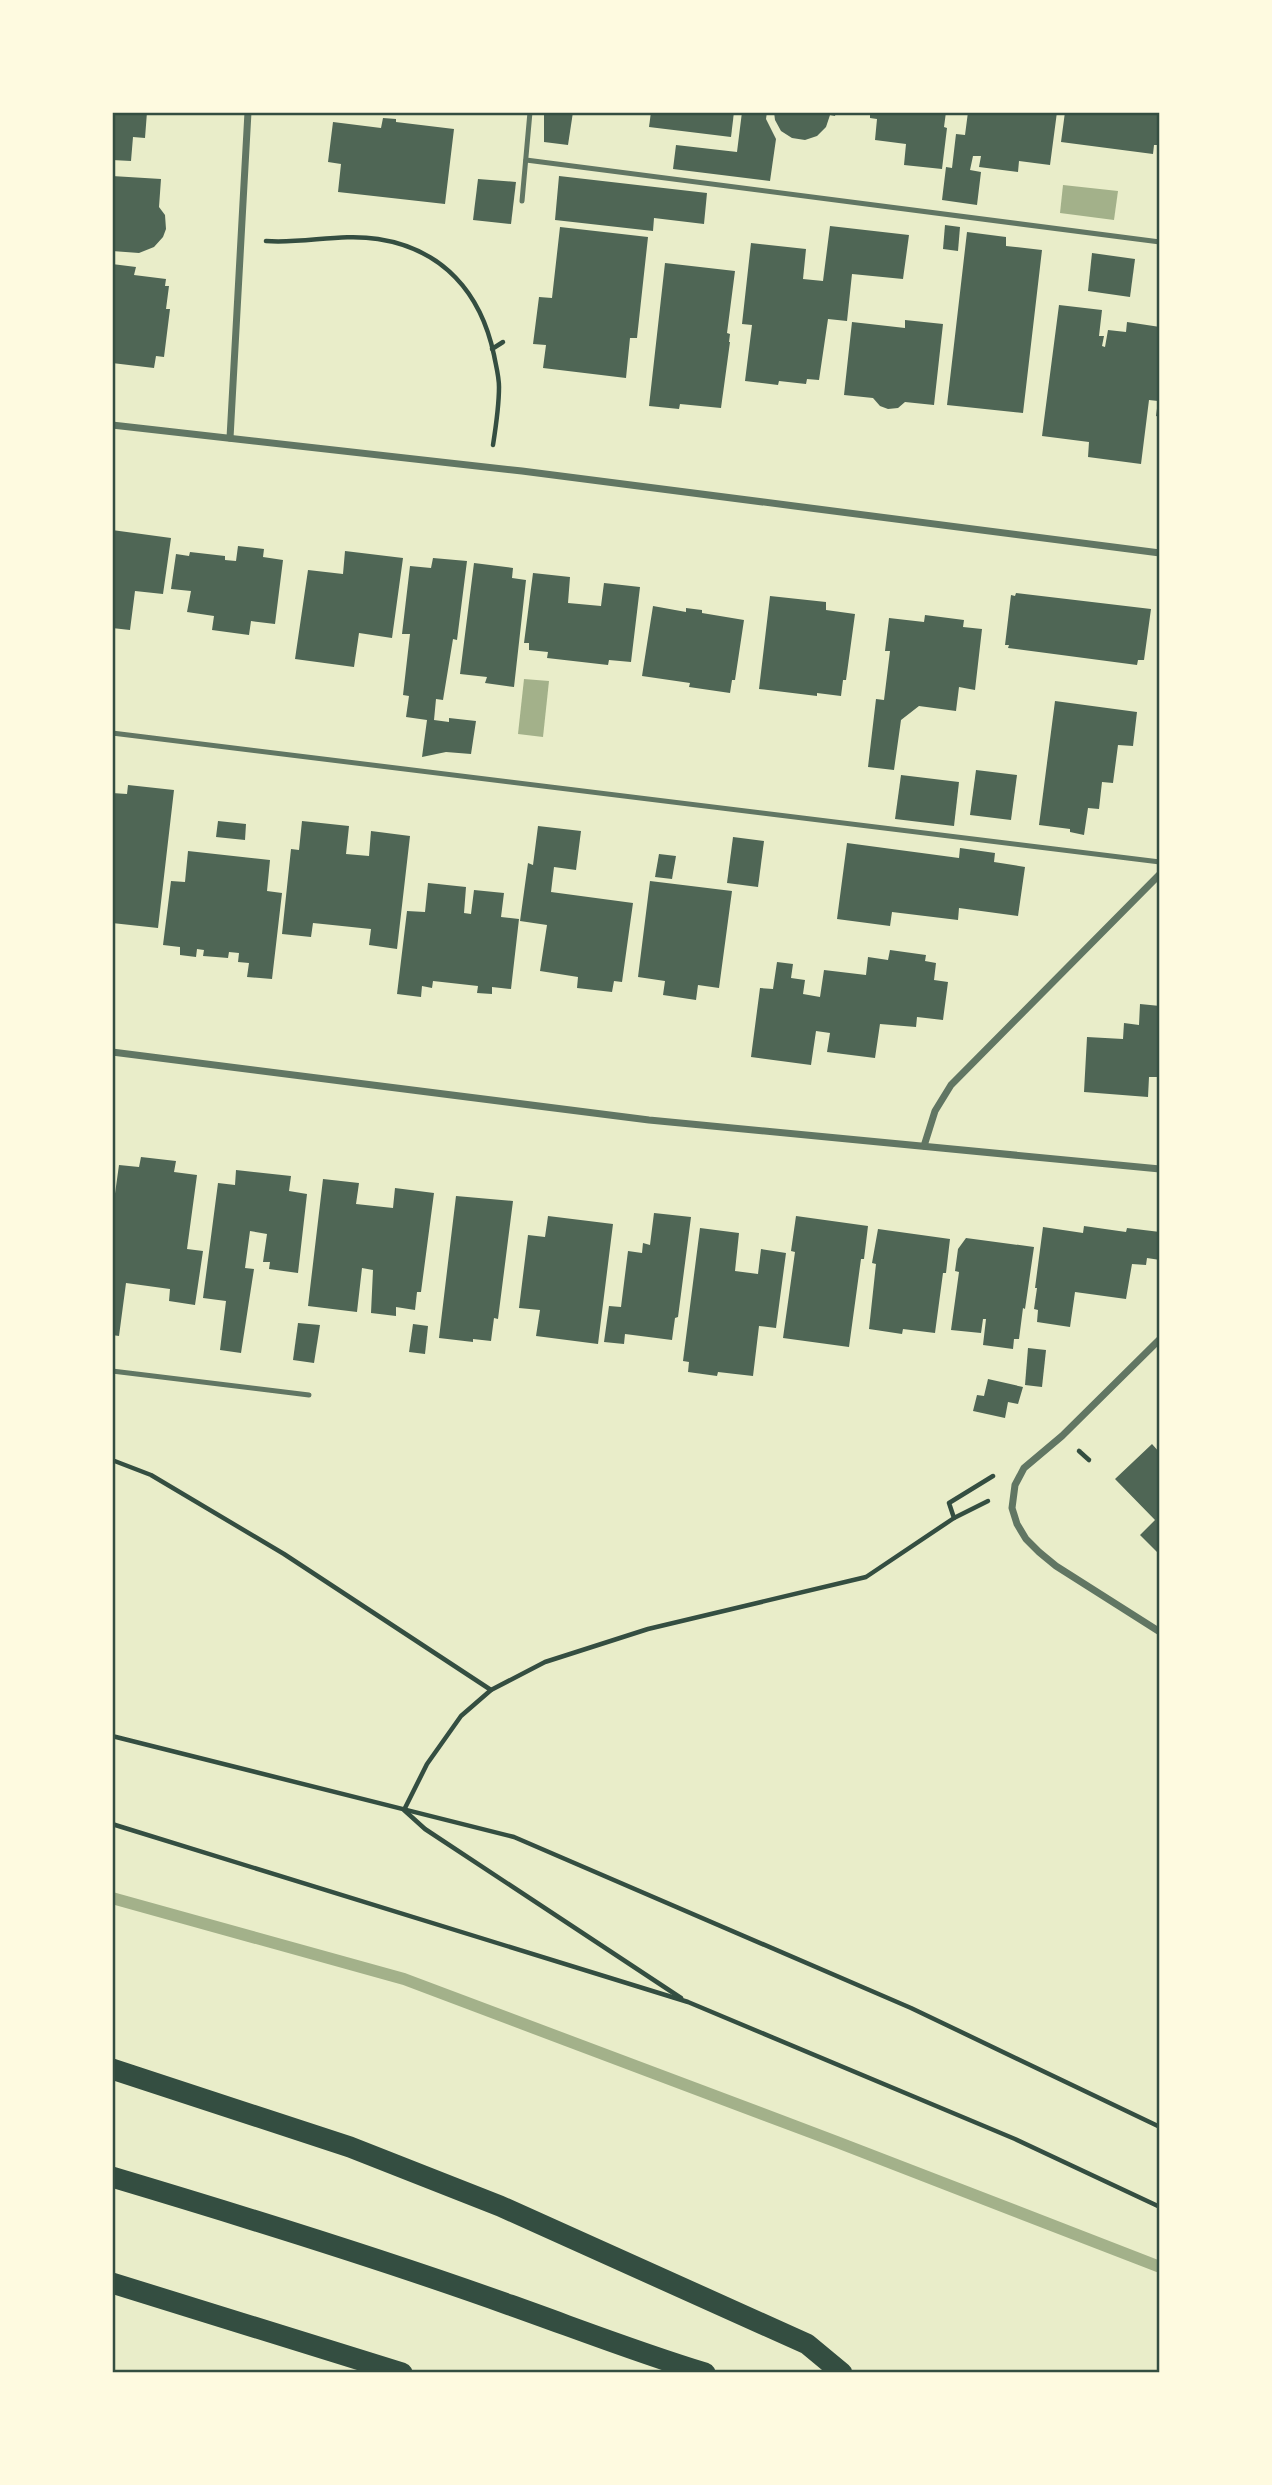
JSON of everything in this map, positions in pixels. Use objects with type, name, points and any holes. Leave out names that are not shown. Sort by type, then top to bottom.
[{"type":"highway","points":[[112,2069],[351,2147],[500,2206],[807,2344],[842,2373]]},
{"type":"highway","points":[[112,2177],[243,2216],[509,2304],[639,2353],[705,2373]]},
{"type":"highway","points":[[112,2283],[402,2373]]},
{"type":"street","points":[[230,438],[248,112]]},
{"type":"street","points":[[112,425],[490,467],[1160,553]]},
{"type":"street","points":[[924,1146],[935,1111],[951,1085],[1160,874]]},
{"type":"street","points":[[112,1052],[649,1120],[1160,1169]]},
{"type":"street","points":[[1160,1339],[1062,1436],[1024,1468],[1014,1485],[1012,1508],[1026,1539],[1039,1552],[1075,1579],[1160,1632]]},
{"type":"lane","points":[[522,201],[530,112]]},
{"type":"lane","points":[[526,160],[1160,242]]},
{"type":"lane","points":[[112,733],[1160,862]]},
{"type":"lane","points":[[112,1371],[309,1395]]},
{"type":"path","points":[[280,242],[377,239],[414,248],[437,260],[458,279],[476,304],[492,349],[499,384],[490,467]]},
{"type":"path","points":[[492,349],[503,342]]},
{"type":"path","points":[[112,1460],[151,1475],[252,1535],[491,1690]]},
{"type":"path","points":[[954,1518],[949,1503],[992,1476]]},
{"type":"path","points":[[404,1810],[427,1763],[461,1716],[491,1690],[545,1662],[648,1629],[866,1577],[954,1518],[993,1498],[1014,1494]]},
{"type":"path","points":[[112,1736],[514,1837],[911,2008],[1160,2127]]},
{"type":"path","points":[[404,1810],[425,1829],[688,2002]]},
{"type":"path","points":[[112,1824],[688,2002],[1015,2139],[1160,2207]]},
{"type":"shaded area","points":[[1063,185],[1118,191],[1114,220],[1060,213]]},
{"type":"shaded area","points":[[524,679],[549,681],[543,737],[518,734]]},
{"type":"building","points":[[112,112],[147,112],[145,138],[133,137],[131,161],[112,160]]},
{"type":"building","points":[[544,112],[573,112],[568,145],[544,142]]},
{"type":"building","points":[[651,112],[734,112],[731,137],[649,127]]},
{"type":"building","points":[[742,112],[767,112],[766,119],[776,139],[770,181],[673,169],[676,145],[737,152]]},
{"type":"building","points":[[774,112],[836,112],[835,116],[830,115],[826,127],[817,136],[805,140],[792,138],[781,131]]},
{"type":"building","points":[[870,112],[946,112],[944,127],[947,128],[942,169],[904,165],[906,144],[875,140],[877,119],[870,118]]},
{"type":"building","points":[[968,112],[1057,112],[1050,165],[1019,161],[1018,172],[979,167],[981,156],[973,156],[970,170],[981,172],[977,205],[942,200],[946,167],[952,168],[956,134],[965,135]]},
{"type":"building","points":[[1065,112],[1160,112],[1160,145],[1154,145],[1153,154],[1061,142]]},
{"type":"building","points":[[383,118],[454,129],[445,204],[338,192],[341,164],[328,162],[333,122],[381,128]]},
{"type":"building","points":[[112,176],[161,179],[159,207],[165,215],[166,229],[154,247],[139,253],[112,251]]},
{"type":"building","points":[[559,176],[707,193],[704,224],[654,218],[653,231],[555,220]]},
{"type":"building","points":[[478,179],[516,182],[511,224],[473,220]]},
{"type":"building","points":[[945,225],[960,227],[958,251],[943,249]]},
{"type":"building","points":[[830,226],[909,235],[903,279],[852,274],[847,321],[828,319],[819,380],[807,379],[806,384],[779,381],[778,385],[745,381],[752,325],[742,324],[751,243],[806,249],[803,279],[823,281]]},
{"type":"building","points":[[560,227],[648,237],[637,338],[630,338],[626,378],[543,368],[546,345],[533,344],[539,297],[552,298]]},
{"type":"building","points":[[967,232],[1006,237],[1006,246],[1042,250],[1023,413],[947,405]]},
{"type":"building","points":[[1092,253],[1135,259],[1130,297],[1088,291]]},
{"type":"building","points":[[665,263],[735,271],[727,333],[730,334],[730,342],[721,408],[680,404],[679,409],[649,406]]},
{"type":"building","points":[[112,264],[136,267],[134,275],[166,279],[165,286],[169,286],[166,309],[170,309],[164,357],[156,356],[154,368],[112,363]]},
{"type":"building","points":[[1059,305],[1102,310],[1099,336],[1104,336],[1102,346],[1105,347],[1108,330],[1126,332],[1127,322],[1160,327],[1160,417],[1156,416],[1158,401],[1149,400],[1141,464],[1088,457],[1089,442],[1042,436]]},
{"type":"building","points":[[905,320],[943,324],[934,405],[905,402],[898,408],[888,409],[880,406],[873,398],[844,395],[852,322],[905,328]]},
{"type":"building","points":[[112,530],[171,538],[163,594],[135,591],[130,630],[112,628]]},
{"type":"building","points":[[238,546],[264,549],[263,557],[283,560],[275,624],[251,621],[249,635],[212,630],[214,616],[187,612],[191,591],[171,589],[176,554],[189,556],[190,552],[225,556],[225,560],[236,561]]},
{"type":"building","points":[[345,551],[403,558],[392,638],[359,633],[354,667],[295,659],[308,570],[343,574]]},
{"type":"building","points":[[433,558],[467,561],[457,640],[453,639],[443,700],[436,699],[434,720],[449,722],[449,718],[476,721],[471,754],[446,752],[422,757],[427,720],[406,717],[409,696],[403,695],[410,634],[402,634],[410,566],[431,568]]},
{"type":"building","points":[[474,563],[513,568],[512,578],[526,580],[514,687],[485,683],[487,677],[460,674]]},
{"type":"building","points":[[533,573],[570,577],[568,603],[601,606],[604,583],[640,587],[631,662],[609,660],[608,665],[547,658],[548,652],[529,650],[529,643],[524,643]]},
{"type":"building","points":[[1016,593],[1151,609],[1144,660],[1138,660],[1137,665],[1008,648],[1009,645],[1005,645],[1011,595],[1015,596]]},
{"type":"building","points":[[770,596],[826,602],[826,610],[855,614],[846,680],[843,680],[841,696],[759,689]]},
{"type":"building","points":[[653,606],[686,612],[686,608],[702,610],[702,613],[744,620],[735,680],[732,680],[730,693],[689,687],[690,683],[642,676]]},
{"type":"building","points":[[925,615],[964,620],[963,627],[982,629],[975,690],[959,687],[956,711],[919,706],[901,720],[894,770],[868,767],[876,699],[884,700],[890,651],[885,651],[889,618],[924,622]]},
{"type":"building","points":[[1055,701],[1137,712],[1133,746],[1118,745],[1113,783],[1102,782],[1099,809],[1088,808],[1084,835],[1070,832],[1070,829],[1039,825]]},
{"type":"building","points":[[976,770],[1017,775],[1011,820],[970,815]]},
{"type":"building","points":[[901,775],[959,782],[954,826],[895,819]]},
{"type":"building","points":[[128,785],[174,790],[158,928],[112,923],[112,793],[127,794]]},
{"type":"building","points":[[218,821],[246,824],[245,840],[216,837]]},
{"type":"building","points":[[302,821],[349,826],[346,854],[369,856],[371,831],[410,836],[397,949],[369,945],[371,929],[313,923],[311,937],[282,934],[291,849],[299,850]]},
{"type":"building","points":[[538,826],[581,831],[576,870],[554,867],[551,892],[633,903],[622,982],[614,981],[612,992],[577,988],[578,977],[540,971],[547,925],[520,921],[528,863],[533,865]]},
{"type":"building","points":[[733,837],[764,841],[758,887],[727,883]]},
{"type":"building","points":[[847,843],[959,858],[960,848],[995,853],[994,862],[1025,867],[1018,916],[959,908],[958,920],[892,912],[890,926],[837,919]]},
{"type":"building","points":[[188,851],[270,860],[267,891],[282,893],[272,979],[247,977],[249,963],[238,962],[239,953],[229,952],[228,958],[203,956],[204,950],[197,949],[196,957],[180,955],[180,947],[163,945],[171,881],[185,882]]},
{"type":"building","points":[[659,854],[676,856],[672,879],[655,877]]},
{"type":"building","points":[[650,881],[732,891],[719,988],[698,985],[696,1000],[663,995],[665,981],[638,977]]},
{"type":"building","points":[[428,883],[466,887],[464,913],[471,914],[474,890],[504,893],[501,917],[519,919],[511,989],[492,987],[492,994],[477,993],[478,986],[433,981],[432,988],[422,986],[421,997],[397,994],[407,911],[425,912]]},
{"type":"building","points":[[890,950],[926,955],[925,961],[936,963],[934,980],[948,982],[943,1020],[917,1017],[916,1027],[880,1024],[875,1058],[827,1052],[830,1033],[816,1031],[811,1065],[751,1057],[760,988],[773,989],[777,962],[793,964],[791,978],[805,980],[803,994],[820,997],[824,970],[866,975],[868,957],[888,960]]},
{"type":"building","points":[[1140,1004],[1160,1006],[1160,1077],[1149,1077],[1148,1097],[1084,1092],[1087,1037],[1123,1039],[1124,1023],[1139,1025]]},
{"type":"building","points":[[141,1157],[176,1161],[174,1172],[197,1175],[187,1249],[203,1251],[195,1305],[169,1301],[170,1289],[126,1283],[119,1336],[112,1335],[112,1215],[119,1165],[139,1167]]},
{"type":"building","points":[[236,1170],[291,1176],[289,1191],[307,1194],[298,1273],[269,1269],[270,1262],[263,1262],[267,1234],[250,1231],[245,1268],[254,1269],[241,1353],[220,1350],[226,1301],[203,1298],[218,1183],[235,1185]]},
{"type":"building","points":[[323,1179],[359,1183],[356,1204],[393,1208],[395,1188],[434,1193],[421,1292],[417,1292],[415,1310],[396,1307],[396,1316],[371,1313],[373,1270],[362,1268],[357,1312],[308,1306]]},
{"type":"building","points":[[456,1196],[513,1201],[498,1319],[494,1318],[491,1341],[439,1338]]},
{"type":"building","points":[[654,1213],[691,1217],[678,1317],[675,1318],[672,1340],[625,1334],[624,1344],[604,1342],[609,1306],[621,1307],[628,1251],[642,1253],[643,1243],[650,1245]]},
{"type":"building","points":[[548,1216],[613,1224],[598,1344],[536,1336],[540,1310],[519,1308],[528,1235],[545,1237]]},
{"type":"building","points":[[796,1216],[868,1226],[849,1347],[783,1338],[795,1252],[791,1251]]},
{"type":"building","points":[[1084,1226],[1126,1232],[1127,1228],[1160,1232],[1160,1260],[1147,1258],[1146,1265],[1132,1264],[1126,1299],[1075,1292],[1070,1327],[1037,1322],[1038,1310],[1034,1309],[1035,1288],[1043,1227],[1083,1233]]},
{"type":"building","points":[[700,1228],[739,1233],[735,1271],[758,1274],[761,1249],[786,1253],[776,1328],[759,1326],[753,1376],[718,1372],[717,1376],[688,1372],[689,1362],[683,1361]]},
{"type":"building","points":[[878,1229],[950,1239],[935,1333],[903,1329],[902,1334],[869,1329],[876,1264],[872,1263]]},
{"type":"building","points":[[966,1238],[1034,1247],[1019,1339],[1014,1339],[1013,1349],[983,1345],[986,1319],[983,1319],[981,1333],[951,1330],[959,1272],[955,1271],[958,1249]]},
{"type":"building","points":[[298,1323],[320,1325],[314,1363],[293,1360]]},
{"type":"building","points":[[413,1324],[428,1326],[425,1354],[409,1352]]},
{"type":"building","points":[[1028,1348],[1046,1350],[1042,1387],[1025,1385]]},
{"type":"building","points":[[988,1379],[1023,1387],[1018,1404],[1008,1402],[1005,1418],[973,1411],[977,1395],[984,1396]]},
{"type":"building","points":[[1152,1444],[1160,1453],[1160,1555],[1140,1535],[1155,1520],[1115,1479]]},
{"type":"waterway","points":[[112,1898],[404,1979],[1160,2267]]}]
